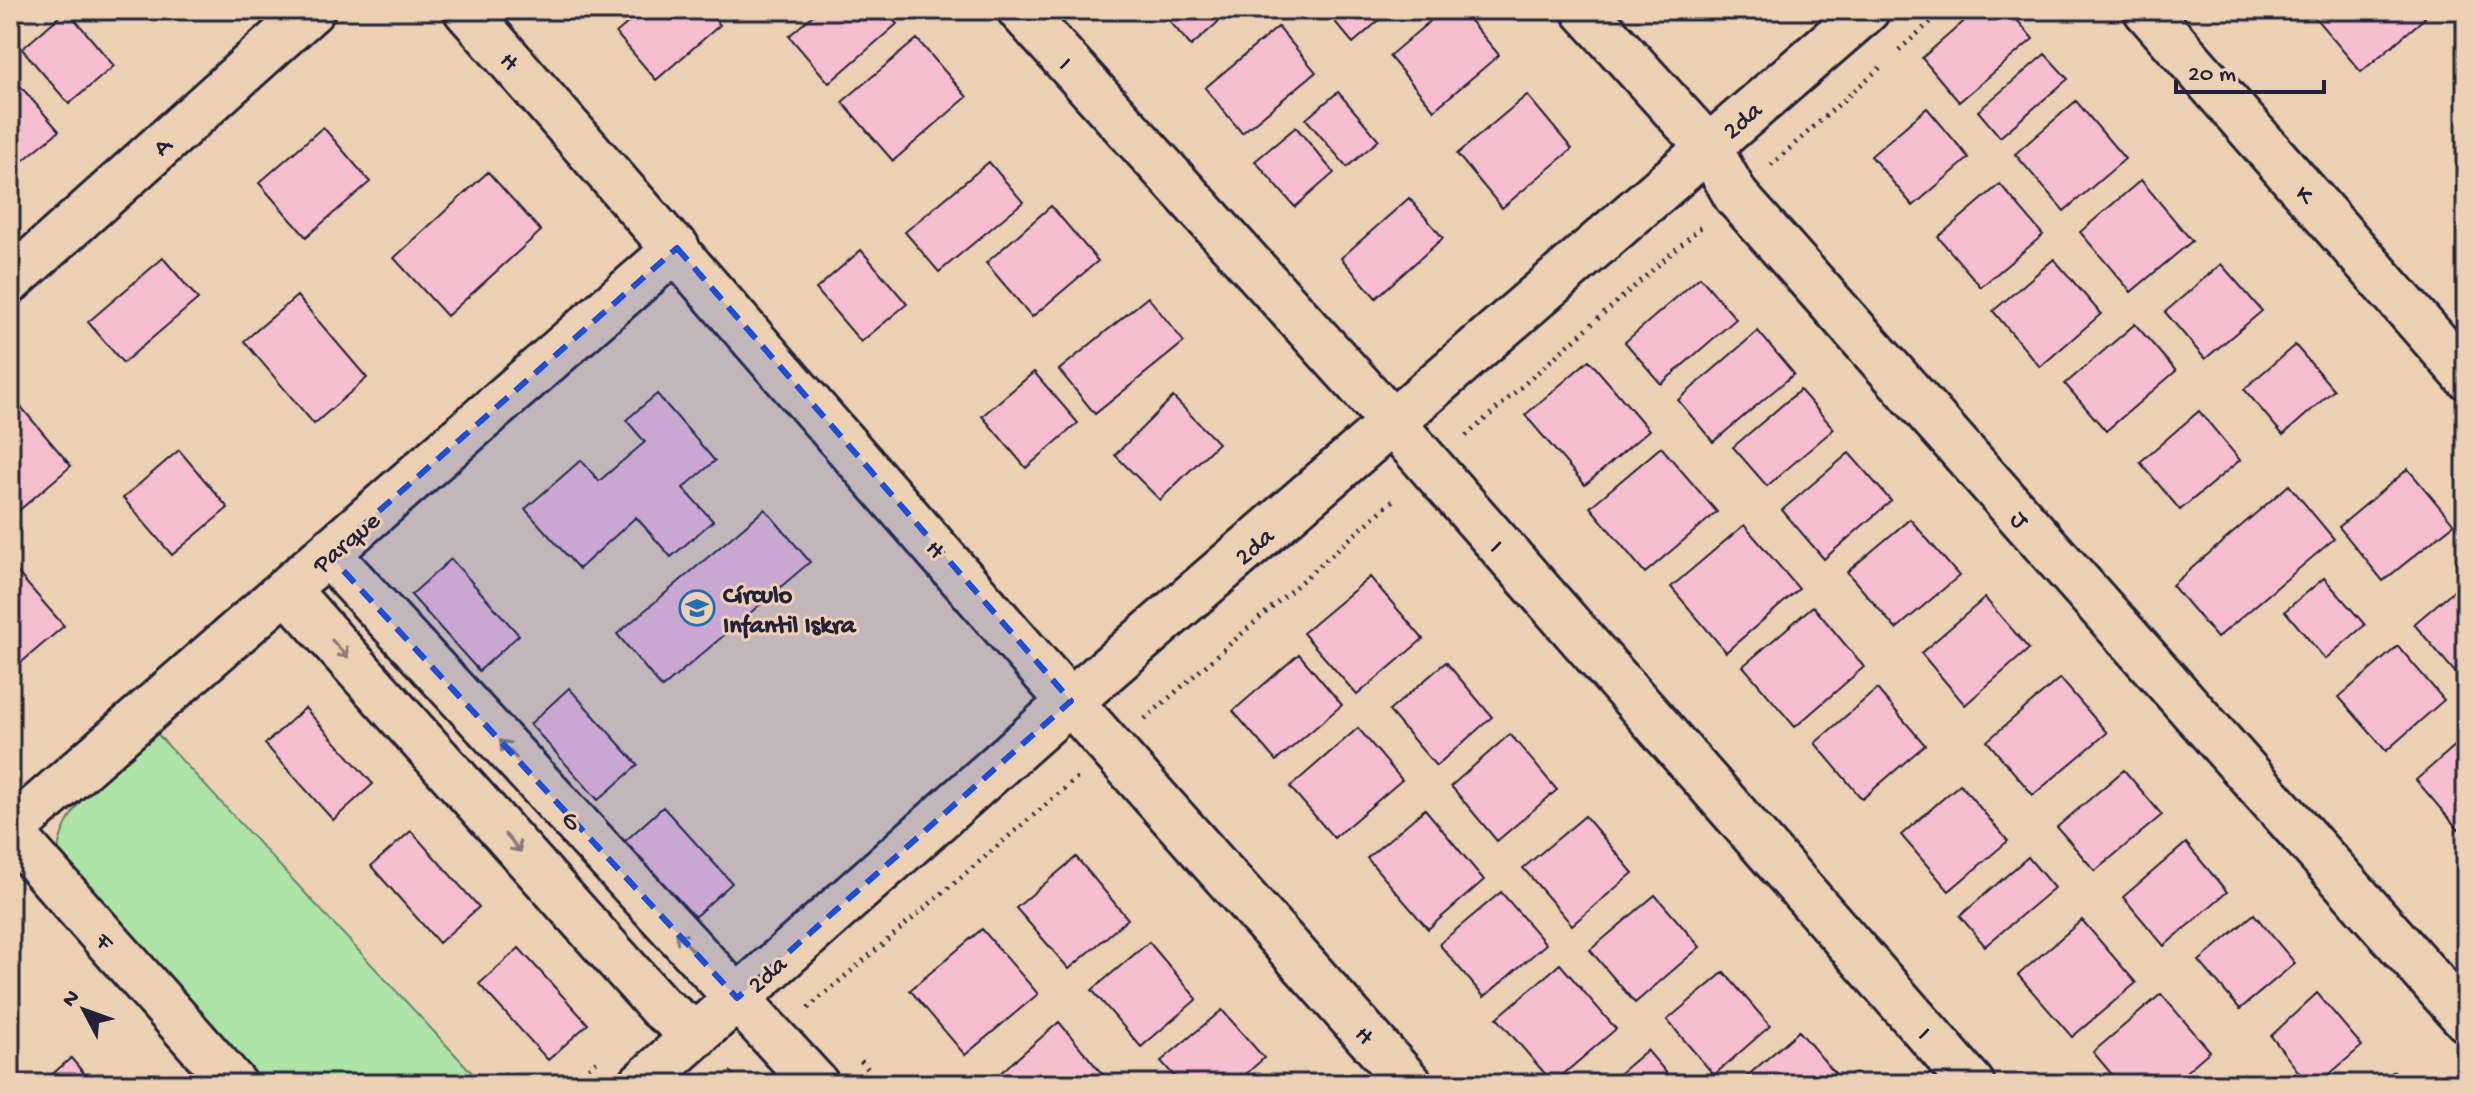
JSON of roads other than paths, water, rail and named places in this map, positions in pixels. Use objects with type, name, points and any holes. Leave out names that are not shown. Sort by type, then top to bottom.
[{"type":"street","name":"A","points":[[10,281],[312,10]]},
{"type":"street","name":"H","points":[[466,10],[1410,1084]]},
{"type":"street","name":"I","points":[[1020,10],[1393,424],[1972,1084]]},
{"type":"street","name":"J","points":[[1584,10],[1709,148],[1736,196],[2466,1019]]},
{"type":"street","name":"2da","points":[[641,1084],[1071,701],[1867,10]]},
{"type":"street","name":"K","points":[[2146,10],[2466,376]]},
{"type":"street","name":"Parque","points":[[10,831],[677,248]]},
{"type":"street","name":"G","points":[[329,555],[816,1084]]},
{"type":"street","points":[[288,591],[660,1007],[697,1035]]},
{"type":"street","name":"F","points":[[10,831],[234,1084]]},
{"type":"place","name":"Círculo Infantil Iskra","points":[[697,608]]}]
